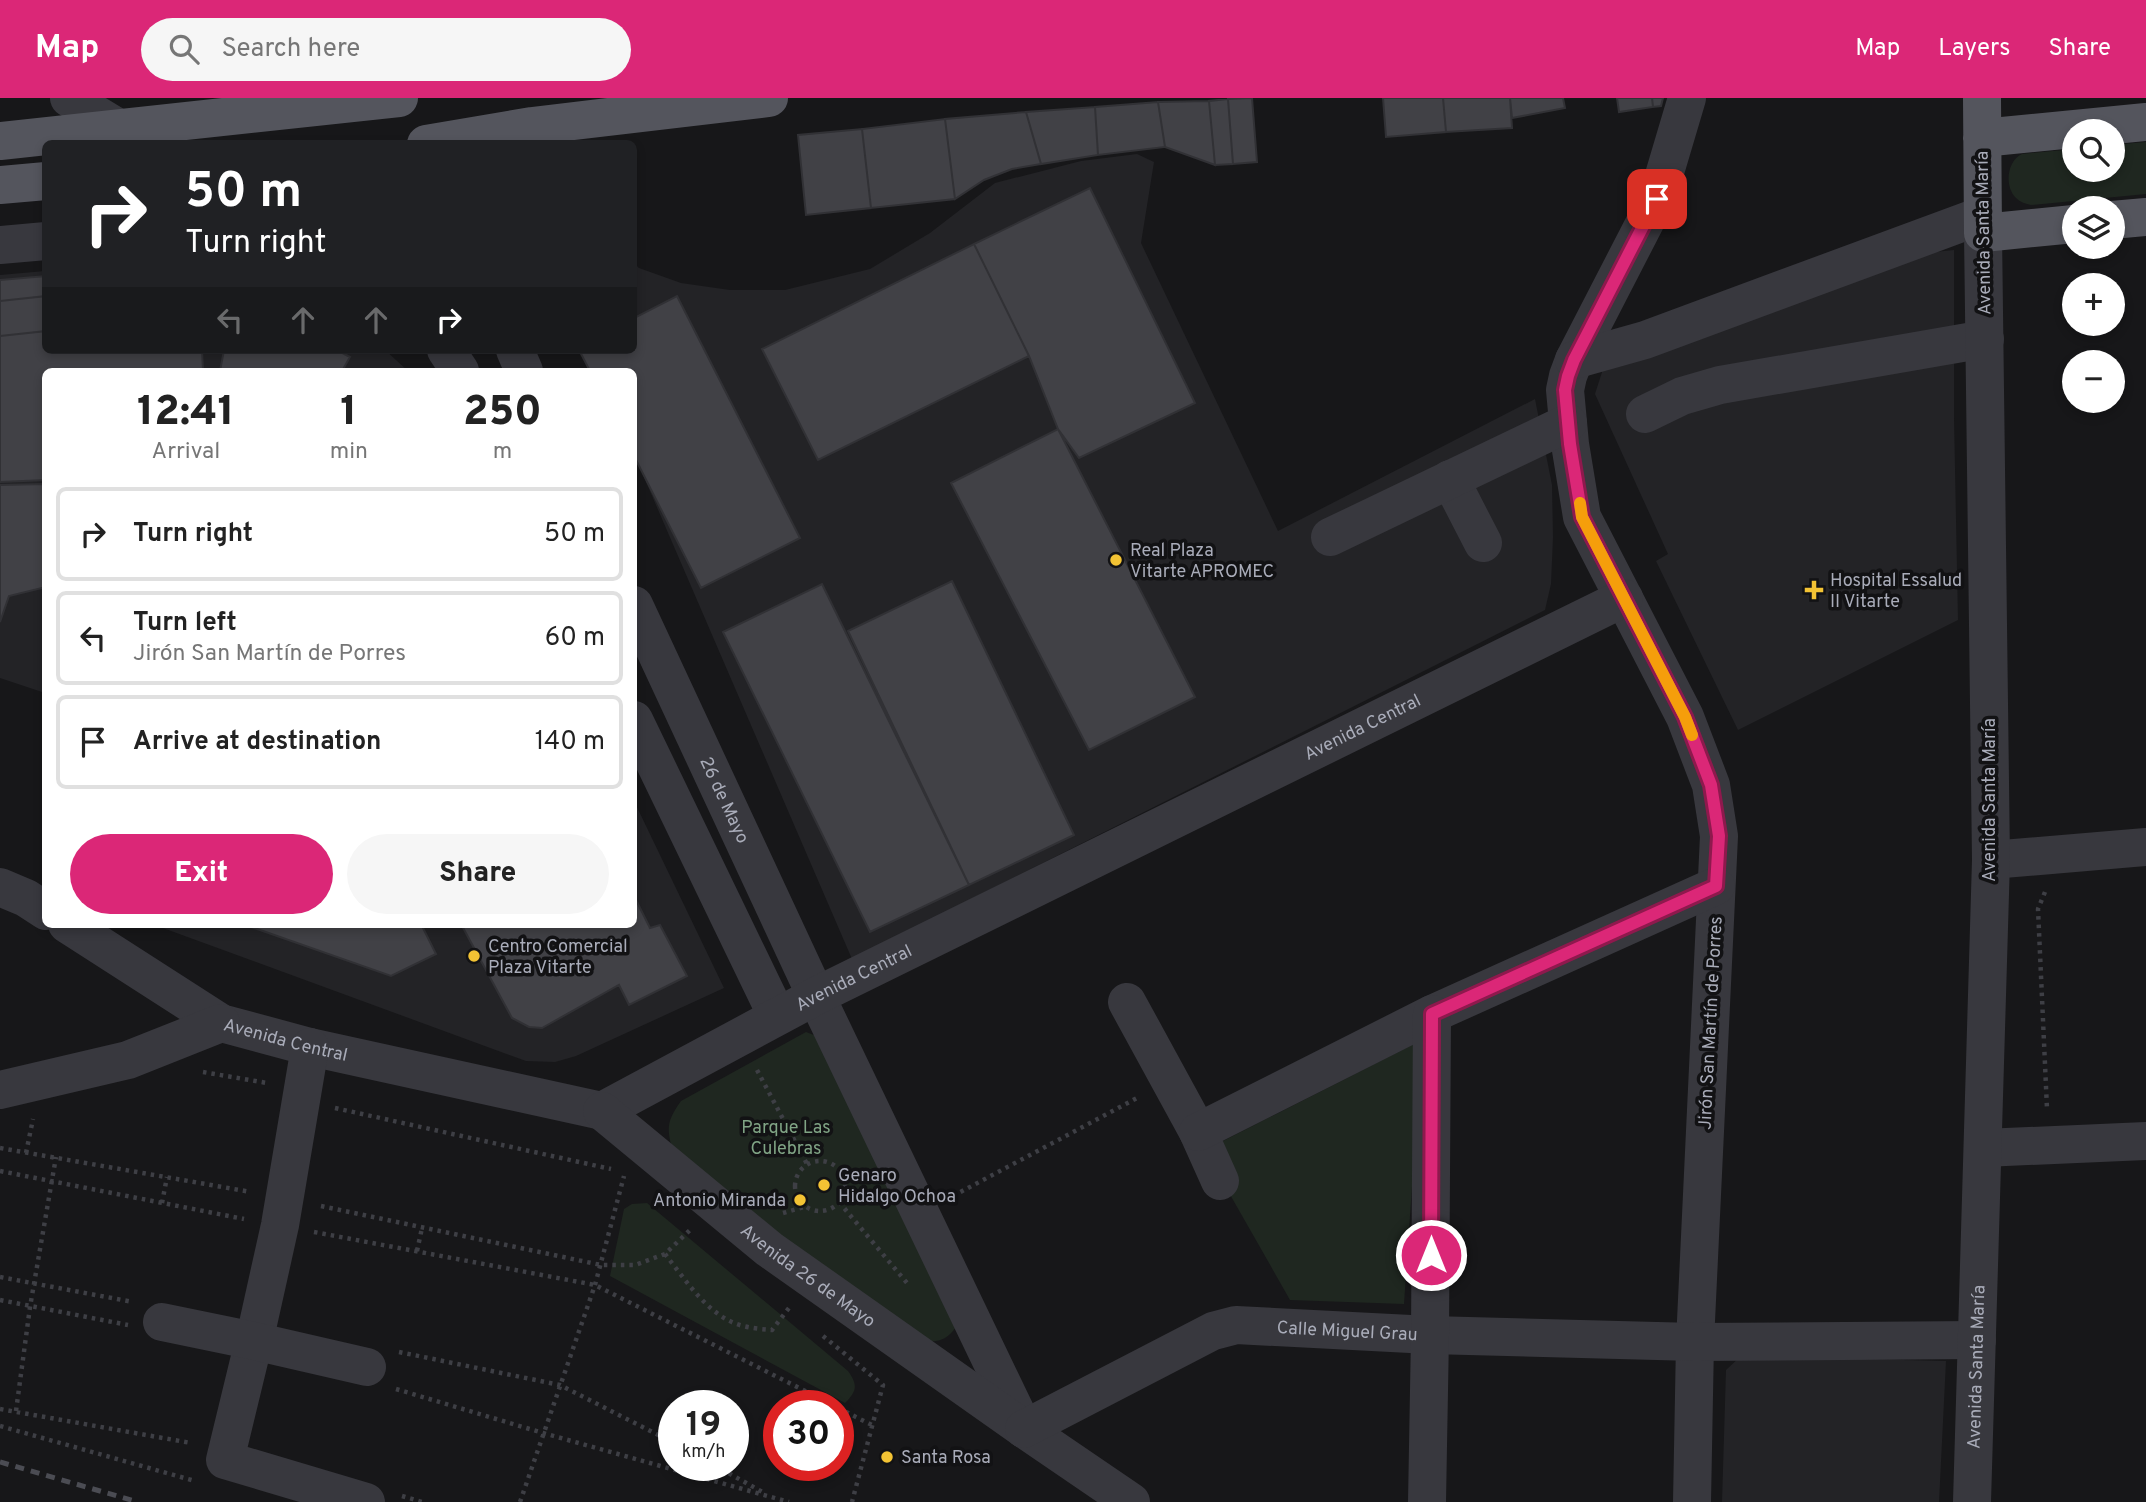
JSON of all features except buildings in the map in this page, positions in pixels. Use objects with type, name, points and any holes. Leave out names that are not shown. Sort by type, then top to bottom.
[{"type":"main road","points":[[0,141],[399,98]]},
{"type":"main road","points":[[466,140],[526,134],[769,98]]},
{"type":"main road","name":"Avenida Santa María","points":[[1982,98],[1983,224]]},
{"type":"main road","points":[[1982,138],[2146,122]]},
{"type":"main road","points":[[0,185],[42,181]]},
{"type":"main road","points":[[2125,219],[2146,217]]},
{"type":"main road","points":[[1983,224],[2062,224]]},
{"type":"street","points":[[69,98],[117,127]]},
{"type":"street","name":"Jirón San Martín de Porres","points":[[1688,98],[1657,199],[1574,360],[1565,390],[1582,517],[1685,717],[1711,785],[1719,836],[1695,1342],[1692,1502]]},
{"type":"street","points":[[1574,360],[1645,340],[1983,224]]},
{"type":"street","name":"Avenida Santa María","points":[[1972,1502],[1991,860],[1983,224]]},
{"type":"street","points":[[0,246],[42,241]]},
{"type":"street","points":[[1645,414],[1682,397],[1720,385],[1985,339]]},
{"type":"street","points":[[1330,537],[1568,423]]},
{"type":"street","points":[[1450,480],[1483,543]]},
{"type":"street","name":"Avenida Central","points":[[73,928],[221,1023],[310,1047],[602,1111],[816,996],[1624,597]]},
{"type":"street","name":"26 de Mayo","points":[[637,611],[816,996]]},
{"type":"street","points":[[637,726],[777,1016]]},
{"type":"street","points":[[1991,860],[2146,847]]},
{"type":"street","points":[[1198,1132],[1432,1014],[1716,886]]},
{"type":"street","points":[[0,887],[42,908]]},
{"type":"street","points":[[171,1043],[172,991]]},
{"type":"street","points":[[816,996],[1024,1429]]},
{"type":"street","points":[[1127,1002],[1198,1132],[1220,1181]]},
{"type":"street","points":[[1427,1502],[1432,1014]]},
{"type":"street","points":[[0,1090],[128,1060],[221,1023]]},
{"type":"street","points":[[310,1047],[280,1225],[225,1460],[366,1502]]},
{"type":"street","name":"Avenida 26 de Mayo","points":[[602,1111],[769,1249],[1132,1502]]},
{"type":"street","points":[[1983,1148],[2146,1141]]},
{"type":"street","points":[[147,1317],[383,1368]]},
{"type":"street","name":"Calle Miguel Grau","points":[[1024,1429],[1223,1327],[1236,1325],[1430,1335],[1695,1342],[1977,1340]]},
{"type":"path","points":[[2046,891],[2038,909],[2048,1114]]},
{"type":"path","points":[[756,1069],[807,1164]]},
{"type":"path","points":[[946,1200],[1170,1081]]},
{"type":"path","points":[[327,1107],[608,1168],[634,1182]]},
{"type":"path","points":[[26,1153],[36,1109]]},
{"type":"path","points":[[16,1411],[30,1307],[56,1157]]},
{"type":"path","points":[[818,1161],[830,1163],[839,1170],[844,1181],[844,1192],[832,1209],[813,1211],[804,1207],[796,1197],[794,1185],[798,1173],[807,1164],[818,1161]]},
{"type":"path","points":[[0,1171],[595,1286],[803,1390]]},
{"type":"path","points":[[520,1502],[595,1286],[625,1175]]},
{"type":"path","points":[[162,1203],[167,1177]]},
{"type":"path","points":[[839,1202],[907,1283]]},
{"type":"path","points":[[601,1265],[635,1265],[664,1254],[691,1229],[682,1221]]},
{"type":"path","points":[[417,1251],[422,1228]]},
{"type":"path","points":[[664,1254],[704,1300],[722,1317],[737,1325],[772,1330],[789,1308]]},
{"type":"path","points":[[0,1277],[34,1283],[147,1317]]},
{"type":"path","points":[[0,1300],[30,1307],[147,1317]]},
{"type":"path","points":[[820,1334],[883,1385],[852,1502]]},
{"type":"path","points":[[383,1368],[560,1385],[658,1435]]},
{"type":"path","points":[[383,1368],[543,1433],[789,1502]]},
{"type":"path","points":[[0,1409],[200,1444]]},
{"type":"path","points":[[854,1416],[872,1425]]},
{"type":"path","points":[[0,1426],[201,1483]]},
{"type":"path","points":[[744,1481],[773,1497]]},
{"type":"shaded area","name":"Real Plaza Vitarte APROMEC","points":[[1137,154],[1154,162],[1141,243],[1278,531],[1535,399],[1552,485],[1551,584],[1545,610],[852,959],[637,461],[637,368],[634,368],[634,354],[637,354],[637,266],[681,283],[730,290],[785,290],[870,269],[930,233],[995,183],[1081,161]]},
{"type":"shaded area","points":[[1954,250],[1958,620],[1738,730],[1656,561],[1668,554],[1595,394],[1603,369],[1915,254]]},
{"type":"shaded area","points":[[42,271],[42,354],[389,354],[405,368],[42,368],[42,692],[0,678],[0,275]]},
{"type":"shaded area","name":"Centro Comercial Plaza Vitarte","points":[[637,807],[724,988],[576,1056],[555,1062],[526,1061],[163,928],[637,928]]},
{"type":"shaded area","points":[[1741,1356],[1946,1361],[1939,1502],[1722,1502],[1726,1370]]},
{"type":"green space","points":[[2146,142],[2146,194],[2062,196],[2062,202],[2031,205],[2023,203],[2012,193],[2010,168],[2022,154],[2062,150],[2062,182],[2125,182],[2125,144]]},
{"type":"green space","name":"Parque Las Culebras","points":[[806,1032],[827,1040],[961,1320],[951,1333],[941,1340],[913,1340],[673,1151],[669,1125],[681,1101]]},
{"type":"green space","points":[[1422,1040],[1404,1304],[1290,1300],[1220,1177],[1221,1142]]},
{"type":"green space","points":[[647,1203],[848,1371],[853,1380],[854,1390],[821,1390],[610,1276],[624,1209],[632,1204]]},
{"type":"railway","points":[[0,1462],[138,1502]]},
{"type":"slow traffic","points":[[1580,503],[1582,517],[1692,735]]},
{"type":"place","name":"Real Plaza Vitarte APROMEC","points":[[1116,560]]},
{"type":"place","name":"Hospital Essalud II Vitarte","points":[[1814,590]]},
{"type":"place","name":"Centro Comercial Plaza Vitarte","points":[[474,956]]},
{"type":"place","name":"Genaro Hidalgo Ochoa","points":[[824,1185]]},
{"type":"place","name":"Antonio Miranda","points":[[800,1200]]},
{"type":"place","name":"Santa Rosa","points":[[887,1457]]},
{"type":"route","points":[[1431,1255],[1432,1014],[1716,886],[1719,836],[1711,785],[1685,717],[1582,517],[1570,444],[1565,390],[1574,360],[1657,199]]}]
